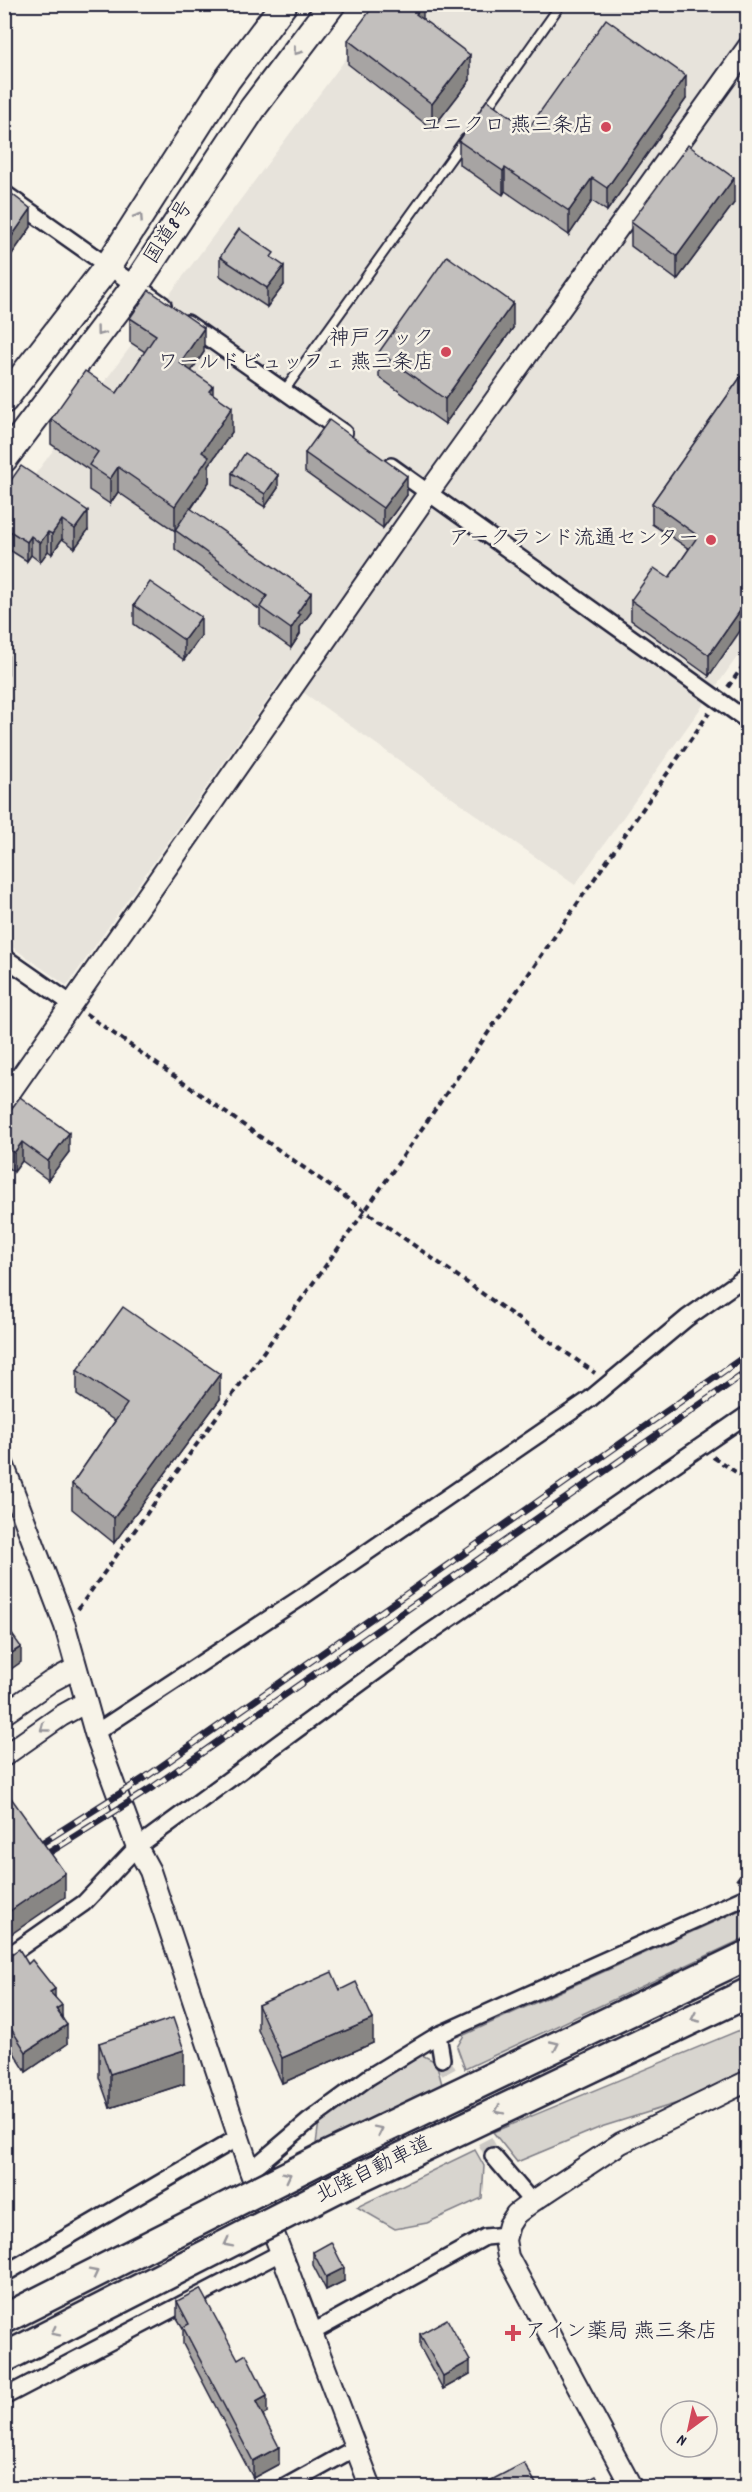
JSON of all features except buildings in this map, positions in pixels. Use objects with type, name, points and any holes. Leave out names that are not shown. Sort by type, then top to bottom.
[{"type":"highway","name":"国道8号","points":[[4,400],[108,266],[227,80],[284,4]]},
{"type":"highway","name":"国道8号","points":[[4,459],[135,286],[253,108],[332,4]]},
{"type":"highway","name":"北陸自動車道","points":[[4,2319],[327,2156],[747,1955]]},
{"type":"highway","name":"北陸自動車道","points":[[4,2358],[337,2188],[747,1993]]},
{"type":"street","points":[[4,1101],[74,1005],[429,492],[747,47]]},
{"type":"street","points":[[4,193],[361,445]]},
{"type":"street","points":[[381,459],[747,721]]},
{"type":"street","points":[[4,957],[74,1005]]},
{"type":"street","points":[[95,1733],[308,1593],[610,1384],[687,1318],[747,1275]]},
{"type":"street","points":[[4,1959],[84,1903],[138,1847],[426,1635],[747,1414]]},
{"type":"street","points":[[4,1466],[65,1626],[95,1733],[138,1847],[150,1871],[250,2171],[371,2487]]},
{"type":"street","points":[[4,1714],[50,1682],[76,1668]]},
{"type":"street","points":[[4,1756],[86,1702]]},
{"type":"street","points":[[250,2171],[309,2121],[369,2077],[438,2035],[747,1896]]},
{"type":"street","points":[[438,2035],[442,2059]]},
{"type":"street","points":[[632,2487],[508,2257],[506,2235],[516,2214],[621,2143],[747,2081]]},
{"type":"street","points":[[4,2274],[239,2137]]},
{"type":"street","points":[[493,2156],[532,2202]]},
{"type":"street","points":[[313,2332],[485,2237],[506,2235]]},
{"type":"street","points":[[4,2397],[282,2252]]},
{"type":"street","points":[[283,2487],[357,2447]]},
{"type":"lane","points":[[478,120],[561,4]]},
{"type":"lane","points":[[284,391],[471,130]]},
{"type":"path","points":[[65,1626],[365,1211],[747,658]]},
{"type":"path","points":[[74,1005],[610,1384]]},
{"type":"path","points":[[700,1448],[747,1480]]},
{"type":"shaded area","points":[[386,5],[747,5],[747,643],[575,885],[283,678],[67,986],[5,942],[4,516]]},
{"type":"shaded area","points":[[747,1907],[747,1937],[465,2069],[457,2047],[464,2035]]},
{"type":"shaded area","points":[[747,2027],[747,2072],[700,2096],[601,2127],[517,2162],[493,2132]]},
{"type":"shaded area","points":[[420,2054],[436,2062],[443,2088],[316,2144],[319,2121]]},
{"type":"shaded area","points":[[475,2150],[484,2166],[482,2198],[427,2223],[395,2229],[357,2207]]},
{"type":"tunnel","points":[[442,2059],[493,2156]]},
{"type":"railway","points":[[4,1867],[146,1777],[748,1354]]},
{"type":"railway","points":[[36,1861],[153,1787],[748,1371]]},
{"type":"place","name":"ユニクロ 燕三条店","points":[[606,127]]},
{"type":"place","name":"神戸クック ワールドビュッフェ 燕三条店","points":[[446,352]]},
{"type":"place","name":"アークランド流通センター","points":[[711,540]]},
{"type":"place","name":"アイン薬局 燕三条店","points":[[513,2333]]}]
